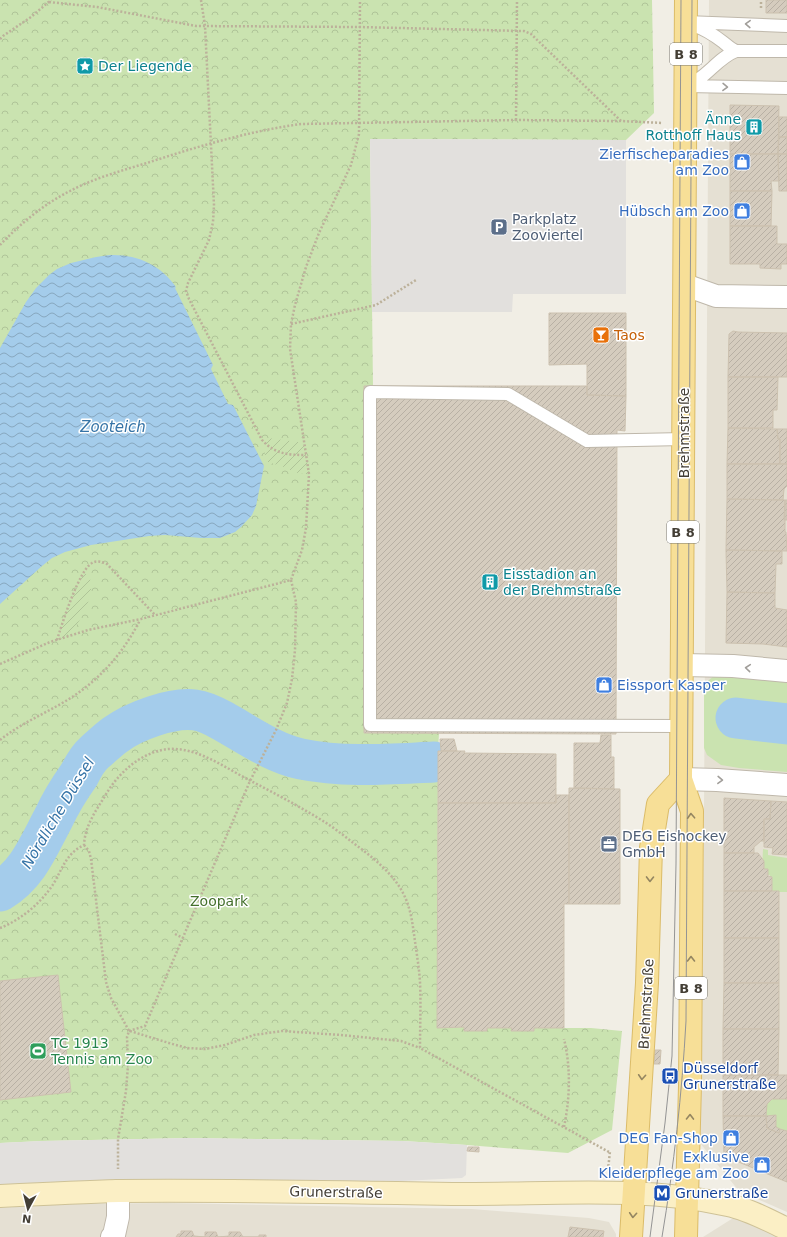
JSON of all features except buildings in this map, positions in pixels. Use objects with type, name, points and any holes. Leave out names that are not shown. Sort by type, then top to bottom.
[{"type":"main road","name":"Brehmstraße","points":[[686,0],[684,439],[680,726],[681,780],[692,811],[690,1077],[686,1237]]},
{"type":"main road","name":"Brehmstraße","points":[[631,1237],[647,983],[651,848],[658,804],[681,780]]},
{"type":"street","points":[[685,285],[716,296],[787,297]]},
{"type":"street","points":[[682,665],[733,666],[787,671]]},
{"type":"street","points":[[681,780],[717,780],[787,785]]},
{"type":"street","points":[[112,1237],[114,1235],[118,1217],[118,1191]]},
{"type":"street","name":"Grunerstraße","points":[[0,1196],[118,1191],[466,1194],[634,1193],[688,1198],[728,1205],[787,1229]]},
{"type":"lane","points":[[686,22],[787,26]]},
{"type":"lane","points":[[686,22],[702,28],[736,51]]},
{"type":"lane","points":[[686,86],[696,82],[729,53],[736,51],[787,51]]},
{"type":"lane","points":[[686,86],[787,88]]},
{"type":"lane","points":[[680,726],[370,725],[370,392],[508,394],[587,441],[684,439]]},
{"type":"path","points":[[201,0],[205,26],[214,205],[213,222],[209,240],[186,291],[262,440],[268,447],[278,452],[289,455],[306,455]]},
{"type":"path","points":[[129,1031],[145,1026],[250,781],[276,730],[287,702],[292,679],[295,650],[296,602],[291,580],[302,550],[306,528],[309,474],[290,349],[291,324],[306,267],[319,233],[353,158],[359,134],[360,0]]},
{"type":"path","points":[[516,120],[517,0]]},
{"type":"path","points":[[0,40],[3,36],[31,17],[50,1],[97,7],[196,26],[359,27],[524,31],[531,34],[621,121]]},
{"type":"path","points":[[0,245],[36,212],[70,191],[113,173],[210,144],[286,126],[301,124],[516,120],[621,121],[686,124]]},
{"type":"path","points":[[291,324],[376,305],[416,280]]},
{"type":"path","points":[[57,640],[68,608],[84,572],[91,563],[98,561],[107,564],[156,615]]},
{"type":"path","points":[[0,664],[50,642],[88,630],[141,619],[291,580]]},
{"type":"path","points":[[0,740],[15,729],[65,702],[90,684],[110,665],[133,634],[141,619]]},
{"type":"path","points":[[420,1048],[420,983],[411,915],[403,893],[386,870],[324,822],[281,796],[193,752],[181,749],[168,749],[145,756],[124,771],[108,790],[86,828],[84,845],[91,859],[106,982],[111,998],[129,1031],[187,1048],[205,1049],[225,1045],[254,1035],[282,1031],[400,1041],[420,1048],[610,1152]]},
{"type":"path","points":[[0,928],[15,920],[42,899],[70,855],[76,849],[84,845]]},
{"type":"path","points":[[175,934],[183,938]]},
{"type":"path","points":[[118,1191],[118,1139],[126,1091],[128,1065],[127,1037],[129,1031]]},
{"type":"path","points":[[564,1039],[567,1052],[569,1077],[568,1104],[564,1127]]},
{"type":"shaded area","points":[[709,0],[787,0],[787,1212],[739,1191],[700,1143],[704,811]]},
{"type":"shaded area","name":"Parkplatz Zooviertel","points":[[370,139],[626,140],[626,294],[513,294],[512,312],[372,312]]},
{"type":"shaded area","points":[[190,1138],[403,1141],[467,1145],[466,1175],[462,1178],[402,1181],[118,1180],[0,1185],[0,1143]]},
{"type":"shaded area","points":[[167,1203],[472,1209],[589,1218],[609,1222],[616,1234],[616,1237],[0,1237],[0,1208],[63,1204]]},
{"type":"shaded area","points":[[738,1215],[787,1237],[703,1237]]},
{"type":"green space","name":"Zoopark","points":[[0,0],[652,0],[654,113],[626,140],[370,139],[373,386],[364,386],[364,733],[439,733],[437,1028],[464,1027],[487,1031],[487,1028],[512,1028],[511,1031],[534,1031],[534,1028],[591,1028],[622,1031],[612,1130],[568,1153],[403,1141],[190,1138],[0,1143]]},
{"type":"green space","points":[[264,438],[298,442],[305,446],[309,474],[301,474],[268,462],[265,451],[268,447],[262,440]]},
{"type":"green space","points":[[84,572],[90,578],[90,597],[81,618],[74,628],[66,636],[57,640],[68,608]]},
{"type":"green space","points":[[727,674],[787,680],[787,772],[721,765],[707,755],[704,748],[704,684],[714,676]]},
{"type":"green space","points":[[763,849],[768,850],[768,855],[787,858],[787,892],[770,892],[770,875],[766,875],[766,869],[762,869]]},
{"type":"green space","points":[[784,1093],[787,1093],[787,1135],[766,1127],[766,1102],[768,1099],[784,1099]]},
{"type":"water","name":"Zooteich","points":[[110,255],[130,256],[148,262],[170,279],[176,287],[175,288],[213,365],[211,369],[228,404],[233,405],[264,466],[256,506],[252,515],[241,527],[235,532],[220,538],[165,535],[149,536],[91,545],[65,552],[52,558],[42,566],[0,604],[0,348],[26,302],[36,288],[49,275],[57,269],[71,263]]},
{"type":"waterway","name":"Nördliche Düssel","points":[[0,891],[18,877],[25,868],[68,791],[90,757],[115,735],[132,725],[154,716],[175,711],[202,711],[220,719],[261,743],[281,752],[301,759],[318,762],[368,765],[434,762]]},
{"type":"waterway","name":"Nördliche Düssel","points":[[736,718],[787,724]]},
{"type":"tram line","points":[[650,1237],[672,1056],[676,864],[681,0]]},
{"type":"tram line","points":[[662,1237],[677,1129],[686,1021],[692,0]]},
{"type":"place","name":"Der Liegende","points":[[85,66]]},
{"type":"place","name":"Änne Rotthoff Haus","points":[[754,127]]},
{"type":"place","name":"Zierfischeparadies am Zoo","points":[[742,162]]},
{"type":"place","name":"Hübsch am Zoo","points":[[742,211]]},
{"type":"place","name":"Parkplatz Zooviertel","points":[[499,227]]},
{"type":"place","name":"Taos","points":[[601,335]]},
{"type":"place","name":"Eisstadion an der Brehmstraße","points":[[490,582]]},
{"type":"place","name":"Eissport Kasper","points":[[604,685]]},
{"type":"place","name":"DEG Eishockey GmbH","points":[[609,844]]},
{"type":"place","name":"TC 1913 Tennis am Zoo","points":[[38,1051]]},
{"type":"place","name":"Düsseldorf Grunerstraße","points":[[670,1076]]},
{"type":"place","name":"DEG Fan-Shop","points":[[731,1138]]},
{"type":"place","name":"Exklusive Kleiderpflege am Zoo","points":[[762,1165]]},
{"type":"place","name":"Grunerstraße","points":[[662,1193]]}]
